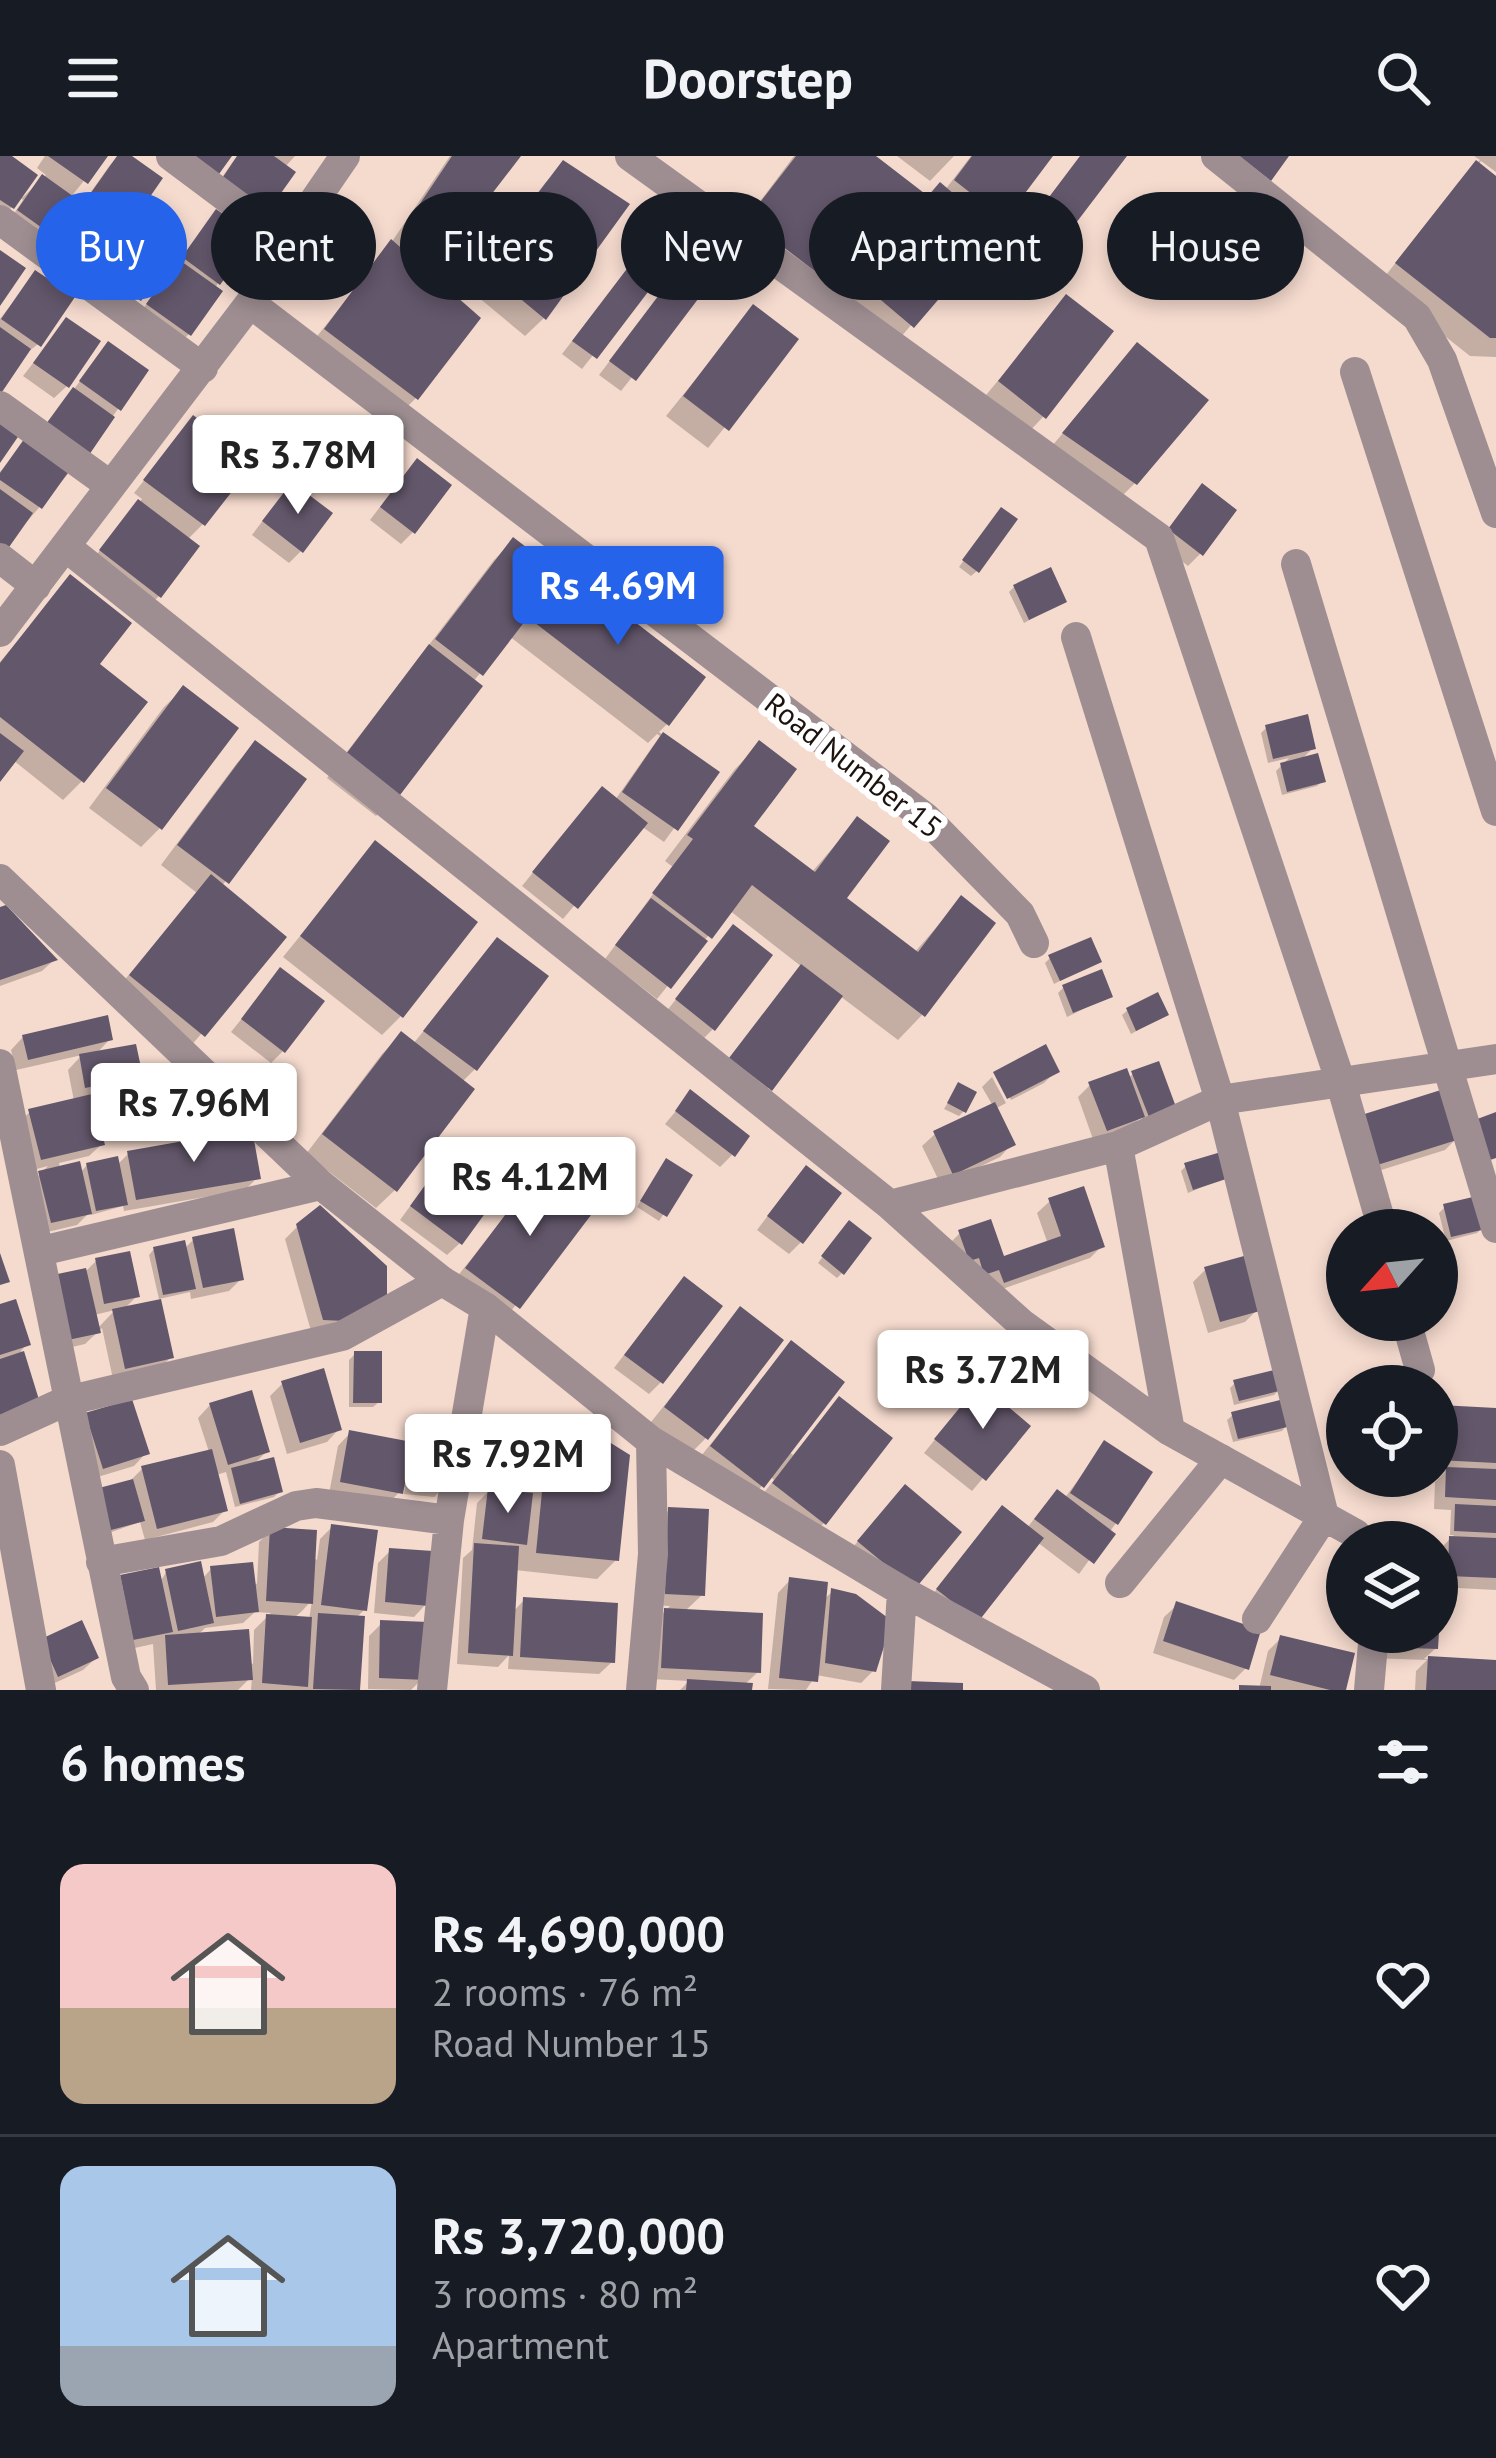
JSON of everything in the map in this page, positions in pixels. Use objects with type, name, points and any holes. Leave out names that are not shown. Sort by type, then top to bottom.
[{"type":"street","points":[[171,156],[219,192]]},
{"type":"street","points":[[320,192],[345,156]]},
{"type":"street","points":[[629,156],[1159,538],[1340,1080],[1377,1209]]},
{"type":"street","points":[[1216,156],[1417,317],[1442,360],[1496,513]]},
{"type":"street","points":[[0,220],[203,368]]},
{"type":"street","points":[[0,632],[252,300]]},
{"type":"street","name":"Road Number 15","points":[[250,303],[926,818],[1021,914],[1034,943]]},
{"type":"street","points":[[1354,372],[1496,811]]},
{"type":"street","points":[[0,406],[111,486]]},
{"type":"street","points":[[66,548],[890,1205],[1022,1324],[1170,1431],[1333,1521]]},
{"type":"street","points":[[0,558],[36,586]]},
{"type":"street","points":[[1296,564],[1496,1228]]},
{"type":"street","points":[[1076,637],[1220,1100],[1324,1516],[1257,1618]]},
{"type":"street","points":[[0,879],[321,1185],[442,1280],[485,1306],[651,1441],[902,1591],[1085,1690]]},
{"type":"street","points":[[890,1205],[1118,1146],[1220,1100],[1496,1059]]},
{"type":"street","points":[[0,1064],[41,1251],[66,1401],[126,1676],[134,1690]]},
{"type":"street","points":[[1118,1146],[1170,1431]]},
{"type":"street","points":[[41,1251],[321,1185]]},
{"type":"street","points":[[0,1431],[66,1401],[342,1336],[442,1280]]},
{"type":"street","points":[[432,1690],[449,1520],[485,1306]]},
{"type":"street","points":[[640,1690],[653,1554],[651,1441]]},
{"type":"street","points":[[1120,1583],[1221,1459]]},
{"type":"street","points":[[0,1465],[41,1690]]},
{"type":"street","points":[[101,1562],[221,1541],[296,1506],[316,1503],[449,1520]]},
{"type":"street","points":[[896,1690],[902,1591]]},
{"type":"street","points":[[1370,1690],[1373,1653]]},
{"type":"building","points":[[0,156],[12,156],[38,175],[14,209],[0,200]]},
{"type":"building","points":[[48,156],[108,156],[88,184]]},
{"type":"building","points":[[117,156],[132,156],[163,178],[153,192],[92,192]]},
{"type":"building","points":[[194,156],[232,156],[219,174]]},
{"type":"building","points":[[237,156],[274,156],[296,172],[282,192],[244,192],[223,177]]},
{"type":"building","points":[[452,156],[521,156],[493,192],[428,192]]},
{"type":"building","points":[[796,156],[876,156],[923,192],[809,192],[809,267],[785,248],[785,192],[768,192]]},
{"type":"building","points":[[972,156],[1053,156],[1026,192],[969,192],[954,180]]},
{"type":"building","points":[[1080,156],[1127,156],[1083,214],[1083,192],[1053,192]]},
{"type":"building","points":[[1239,156],[1289,156],[1271,181]]},
{"type":"building","points":[[563,160],[621,198],[621,216],[597,250],[597,192],[539,192]]},
{"type":"building","points":[[1476,160],[1496,176],[1496,338],[1395,263]]},
{"type":"building","points":[[42,174],[67,192],[36,192],[36,224],[17,210]]},
{"type":"building","points":[[940,182],[952,192],[931,192]]},
{"type":"building","points":[[211,216],[211,278],[187,261],[187,250]]},
{"type":"building","points":[[391,239],[400,247],[400,300],[460,300],[481,318],[418,400],[324,329],[346,300],[376,300],[376,259]]},
{"type":"building","points":[[0,250],[26,268],[0,306]]},
{"type":"building","points":[[187,265],[211,282],[211,300],[217,300],[191,336],[146,304],[149,300],[187,300]]},
{"type":"building","points":[[35,270],[36,300],[73,300],[41,347],[1,319]]},
{"type":"building","points":[[621,277],[621,300],[642,300],[597,359],[572,341]]},
{"type":"building","points":[[522,300],[560,300],[546,320]]},
{"type":"building","points":[[655,300],[697,300],[636,381],[609,361]]},
{"type":"building","points":[[881,300],[938,300],[914,328]]},
{"type":"building","points":[[1061,300],[1074,300],[1114,331],[1046,419],[998,381]]},
{"type":"building","points":[[753,304],[799,339],[729,431],[683,396]]},
{"type":"building","points":[[66,317],[101,341],[69,388],[33,363]]},
{"type":"building","points":[[0,327],[31,349],[0,395]]},
{"type":"building","points":[[108,341],[149,370],[121,411],[79,381]]},
{"type":"building","points":[[1137,342],[1209,400],[1137,485],[1062,433]]},
{"type":"building","points":[[73,387],[115,417],[89,455],[46,424]]},
{"type":"building","points":[[193,415],[255,462],[205,526],[143,480]]},
{"type":"building","points":[[0,416],[22,431],[0,463]]},
{"type":"building","points":[[27,435],[72,467],[42,509],[0,480],[0,473]]},
{"type":"building","points":[[417,458],[452,485],[415,534],[380,507]]},
{"type":"building","points":[[292,482],[333,513],[303,553],[262,521]]},
{"type":"building","points":[[1202,483],[1237,510],[1203,556],[1168,529]]},
{"type":"building","points":[[0,489],[33,513],[7,550],[0,544]]},
{"type":"building","points":[[138,499],[200,546],[161,598],[99,550]]},
{"type":"building","points":[[1001,507],[1018,519],[979,573],[962,560]]},
{"type":"building","points":[[513,537],[561,574],[483,676],[435,639]]},
{"type":"building","points":[[1051,567],[1067,602],[1029,620],[1013,585]]},
{"type":"building","points":[[568,570],[706,677],[669,726],[530,619]]},
{"type":"building","points":[[70,574],[132,623],[100,664],[148,702],[84,783],[0,717],[0,663]]},
{"type":"building","points":[[429,644],[483,686],[397,799],[343,758]]},
{"type":"building","points":[[183,685],[239,728],[162,830],[106,788]]},
{"type":"building","points":[[1308,714],[1316,749],[1273,759],[1265,725]]},
{"type":"building","points":[[663,732],[720,772],[678,831],[622,792]]},
{"type":"building","points":[[0,733],[24,751],[0,782]]},
{"type":"building","points":[[255,740],[307,779],[229,884],[177,845]]},
{"type":"building","points":[[759,740],[797,769],[754,826],[815,872],[857,816],[890,841],[847,898],[918,952],[961,895],[996,923],[925,1017],[752,885],[712,939],[652,893],[693,839],[687,835]]},
{"type":"building","points":[[1318,753],[1326,782],[1287,792],[1280,763]]},
{"type":"building","points":[[602,786],[648,823],[578,909],[532,872]]},
{"type":"building","points":[[375,840],[478,922],[403,1018],[300,936]]},
{"type":"building","points":[[211,874],[287,937],[205,1037],[129,975]]},
{"type":"building","points":[[651,898],[708,941],[671,989],[615,945]]},
{"type":"building","points":[[6,905],[58,960],[0,980],[0,907]]},
{"type":"building","points":[[733,924],[773,955],[715,1031],[675,999]]},
{"type":"building","points":[[497,937],[549,976],[477,1071],[423,1031]]},
{"type":"building","points":[[1091,937],[1102,962],[1060,981],[1048,955]]},
{"type":"building","points":[[801,964],[843,996],[772,1091],[729,1058]]},
{"type":"building","points":[[280,967],[325,1001],[285,1053],[241,1019]]},
{"type":"building","points":[[1102,969],[1113,997],[1073,1013],[1062,985]]},
{"type":"building","points":[[1158,992],[1169,1015],[1136,1031],[1126,1008]]},
{"type":"building","points":[[108,1015],[113,1040],[28,1060],[22,1035]]},
{"type":"building","points":[[401,1031],[475,1089],[397,1192],[322,1134]]},
{"type":"building","points":[[136,1044],[143,1077],[85,1088],[79,1054]]},
{"type":"building","points":[[1046,1044],[1060,1072],[1007,1099],[993,1072]]},
{"type":"building","points":[[1159,1061],[1176,1107],[1149,1117],[1131,1071]]},
{"type":"building","points":[[1127,1068],[1145,1117],[1107,1131],[1088,1082]]},
{"type":"building","points":[[160,1076],[169,1109],[105,1126],[96,1092]]},
{"type":"building","points":[[958,1082],[977,1092],[966,1113],[947,1103]]},
{"type":"building","points":[[690,1089],[750,1136],[735,1157],[675,1111]]},
{"type":"building","points":[[1444,1089],[1460,1139],[1371,1167],[1355,1117]]},
{"type":"building","points":[[92,1094],[105,1145],[41,1160],[28,1109]]},
{"type":"building","points":[[995,1102],[1016,1145],[953,1175],[933,1131]]},
{"type":"building","points":[[1496,1112],[1496,1158],[1487,1161],[1472,1121]]},
{"type":"building","points":[[252,1129],[261,1179],[136,1200],[127,1151]]},
{"type":"building","points":[[457,1141],[510,1179],[462,1245],[410,1206]]},
{"type":"building","points":[[1221,1152],[1229,1178],[1193,1190],[1184,1163]]},
{"type":"building","points":[[118,1156],[128,1205],[96,1211],[86,1163]]},
{"type":"building","points":[[666,1158],[693,1175],[667,1217],[640,1201]]},
{"type":"building","points":[[80,1161],[92,1214],[51,1223],[38,1171]]},
{"type":"building","points":[[806,1165],[842,1193],[803,1244],[767,1216]]},
{"type":"building","points":[[540,1169],[594,1211],[520,1309],[465,1268]]},
{"type":"building","points":[[1084,1186],[1105,1247],[1004,1283],[999,1270],[984,1275],[979,1258],[969,1261],[958,1230],[991,1219],[1004,1256],[1061,1236],[1048,1198]]},
{"type":"building","points":[[1477,1196],[1486,1229],[1458,1235],[1458,1209],[1444,1209],[1443,1204]]},
{"type":"building","points":[[320,1205],[387,1266],[387,1296],[345,1321],[323,1320],[296,1224]]},
{"type":"building","points":[[849,1220],[872,1238],[844,1275],[821,1256]]},
{"type":"building","points":[[234,1228],[244,1280],[203,1288],[192,1237]]},
{"type":"building","points":[[185,1240],[196,1289],[163,1295],[153,1247]]},
{"type":"building","points":[[130,1251],[140,1297],[104,1304],[95,1258]]},
{"type":"building","points":[[0,1253],[10,1282],[0,1285]]},
{"type":"building","points":[[1244,1256],[1260,1311],[1220,1322],[1204,1267]]},
{"type":"building","points":[[86,1268],[101,1333],[63,1341],[48,1276]]},
{"type":"building","points":[[684,1276],[723,1306],[663,1384],[624,1355]]},
{"type":"building","points":[[16,1299],[31,1345],[0,1355],[0,1304]]},
{"type":"building","points":[[161,1299],[174,1358],[125,1369],[112,1309]]},
{"type":"building","points":[[740,1306],[784,1340],[708,1440],[664,1407]]},
{"type":"building","points":[[791,1340],[845,1382],[764,1488],[710,1446]]},
{"type":"building","points":[[24,1351],[40,1403],[0,1415],[0,1359]]},
{"type":"building","points":[[354,1351],[382,1351],[382,1403],[353,1403]]},
{"type":"building","points":[[324,1368],[342,1430],[300,1443],[281,1381]]},
{"type":"building","points":[[1278,1369],[1283,1390],[1239,1401],[1233,1380]]},
{"type":"building","points":[[980,1383],[1031,1426],[986,1481],[934,1439]]},
{"type":"building","points":[[252,1390],[270,1452],[228,1465],[209,1403]]},
{"type":"building","points":[[839,1396],[893,1438],[826,1525],[772,1483]]},
{"type":"building","points":[[132,1399],[150,1454],[103,1469],[85,1413]]},
{"type":"building","points":[[1284,1399],[1291,1426],[1238,1439],[1231,1412]]},
{"type":"building","points":[[1458,1406],[1496,1408],[1496,1463],[1458,1461]]},
{"type":"building","points":[[421,1425],[455,1429],[449,1486],[415,1482]]},
{"type":"building","points":[[349,1430],[412,1442],[403,1494],[340,1482]]},
{"type":"building","points":[[548,1430],[598,1435],[630,1455],[619,1561],[536,1553]]},
{"type":"building","points":[[1104,1440],[1153,1472],[1118,1525],[1070,1493]]},
{"type":"building","points":[[212,1449],[228,1511],[157,1529],[141,1466]]},
{"type":"building","points":[[274,1457],[283,1492],[240,1504],[231,1468]]},
{"type":"building","points":[[1458,1467],[1496,1469],[1496,1500],[1445,1497],[1458,1497]]},
{"type":"building","points":[[133,1479],[145,1521],[111,1530],[99,1488]]},
{"type":"building","points":[[905,1484],[962,1532],[915,1589],[857,1541]]},
{"type":"building","points":[[488,1488],[533,1493],[527,1545],[482,1539]]},
{"type":"building","points":[[1057,1489],[1116,1534],[1094,1564],[1034,1519]]},
{"type":"building","points":[[1455,1504],[1496,1506],[1496,1533],[1458,1531]]},
{"type":"building","points":[[1002,1505],[1044,1538],[978,1622],[936,1589]]},
{"type":"building","points":[[668,1507],[709,1509],[705,1596],[665,1594]]},
{"type":"building","points":[[331,1524],[378,1530],[367,1611],[321,1605]]},
{"type":"building","points":[[270,1527],[317,1530],[313,1604],[266,1601]]},
{"type":"building","points":[[1458,1536],[1496,1538],[1496,1578],[1458,1576]]},
{"type":"building","points":[[474,1543],[519,1546],[513,1656],[468,1653]]},
{"type":"building","points":[[389,1548],[433,1551],[429,1606],[385,1602]]},
{"type":"building","points":[[201,1561],[214,1623],[178,1631],[165,1569]]},
{"type":"building","points":[[253,1562],[259,1612],[216,1617],[210,1566]]},
{"type":"building","points":[[159,1567],[173,1632],[133,1640],[120,1575]]},
{"type":"building","points":[[789,1577],[828,1582],[818,1682],[779,1678]]},
{"type":"building","points":[[831,1588],[856,1594],[892,1621],[876,1672],[825,1663]]},
{"type":"building","points":[[523,1597],[618,1603],[615,1663],[520,1657]]},
{"type":"building","points":[[1176,1601],[1261,1630],[1249,1670],[1163,1641]]},
{"type":"building","points":[[664,1608],[763,1613],[761,1673],[661,1668]]},
{"type":"building","points":[[318,1613],[365,1616],[360,1690],[313,1689]]},
{"type":"building","points":[[266,1614],[312,1617],[308,1687],[262,1683]]},
{"type":"building","points":[[82,1620],[99,1658],[58,1677],[41,1639]]},
{"type":"building","points":[[380,1620],[428,1622],[426,1680],[379,1678]]},
{"type":"building","points":[[249,1629],[253,1680],[168,1685],[165,1635]]},
{"type":"building","points":[[1280,1635],[1326,1646],[1326,1653],[1355,1653],[1346,1690],[1270,1675]]},
{"type":"building","points":[[1428,1656],[1496,1660],[1496,1690],[1426,1690]]},
{"type":"building","points":[[687,1679],[753,1683],[752,1690],[686,1690]]},
{"type":"building","points":[[907,1681],[963,1683],[963,1690],[906,1690]]},
{"type":"building","points":[[1239,1685],[1271,1686],[1271,1690],[1239,1690]]}]
